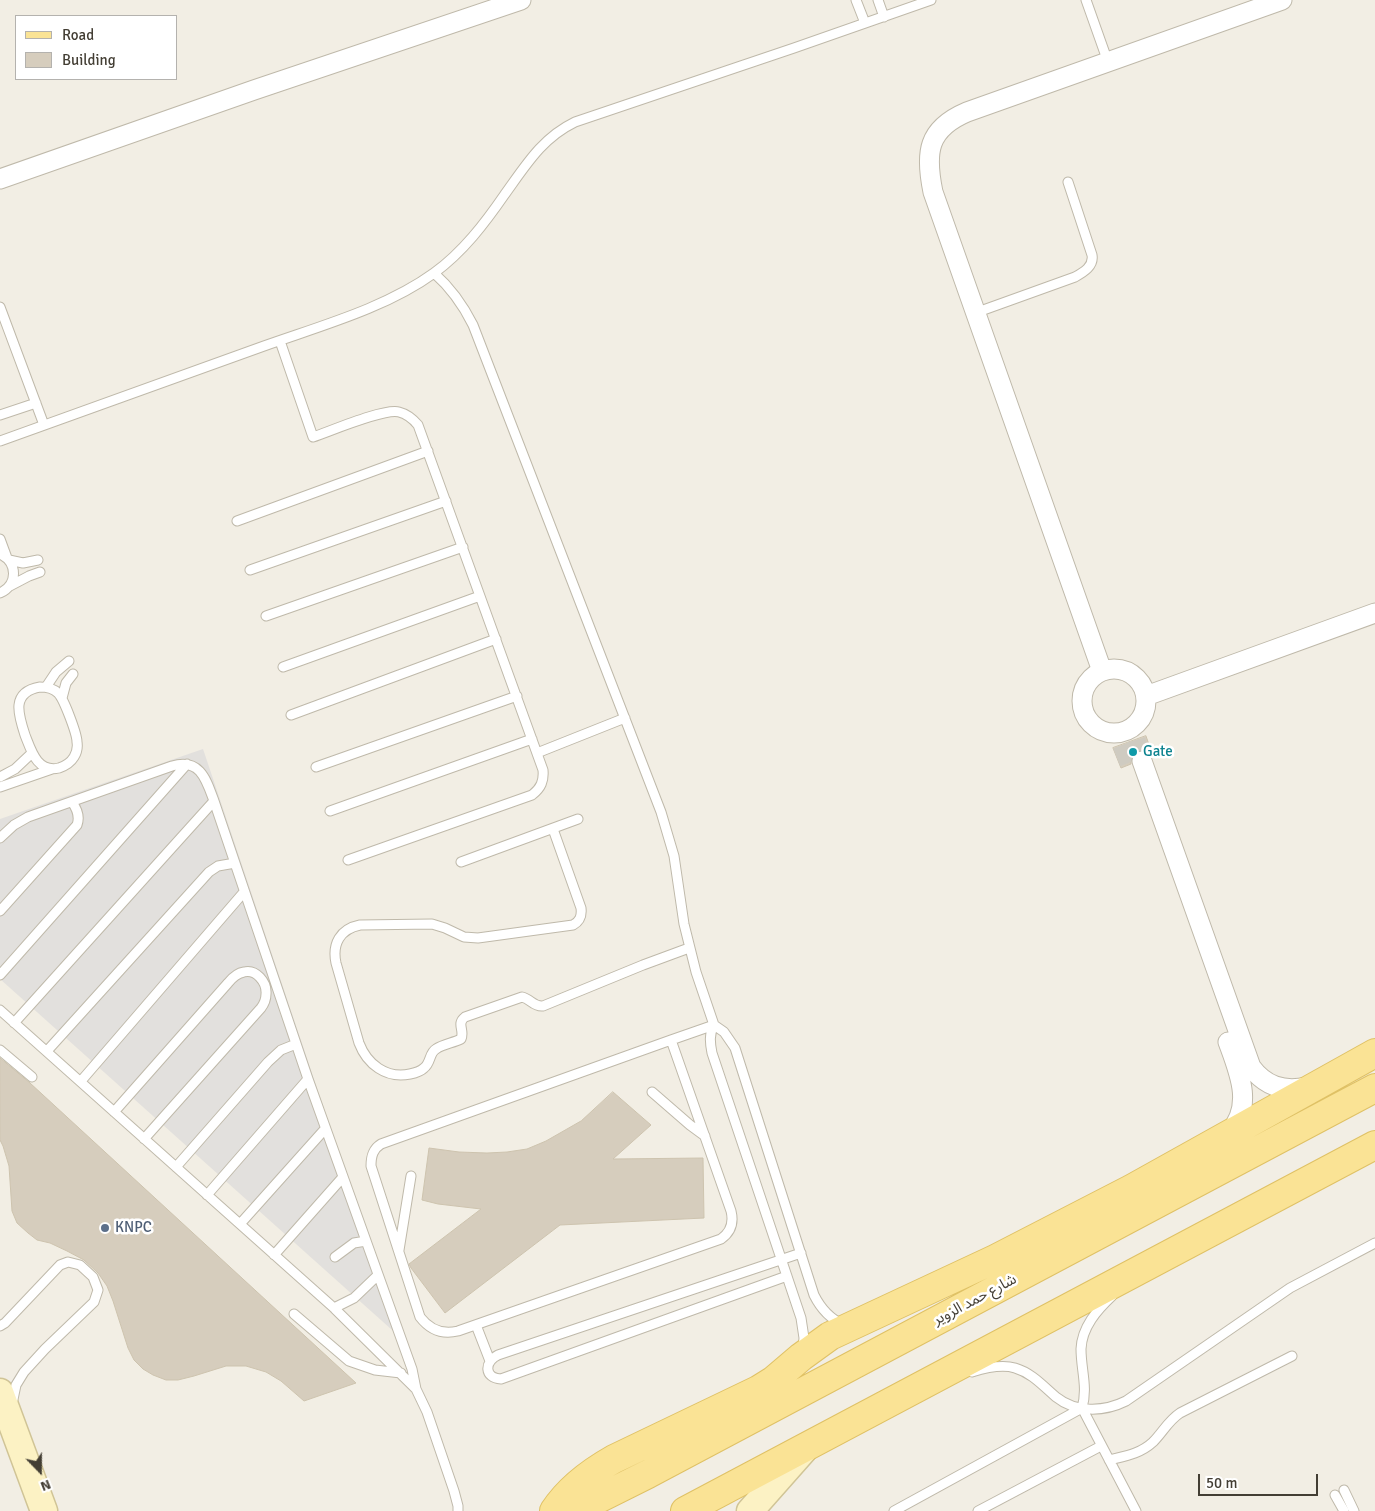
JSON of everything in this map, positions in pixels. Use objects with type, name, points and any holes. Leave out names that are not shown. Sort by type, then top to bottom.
[{"type":"main road","points":[[554,1511],[570,1492],[599,1468],[758,1390],[774,1380],[830,1336],[995,1259],[1131,1189],[1375,1054]]},
{"type":"main road","name":"شارع حمد الزوير","points":[[574,1511],[1375,1088]]},
{"type":"main road","points":[[685,1511],[1375,1145]]},
{"type":"main road","points":[[0,1392],[44,1511]]},
{"type":"main road","points":[[750,1511],[806,1448]]},
{"type":"street","points":[[0,179],[254,90],[521,0]]},
{"type":"street","points":[[1102,671],[933,192],[928,167],[932,143],[936,135],[950,121],[967,112],[1282,0]]},
{"type":"street","points":[[1146,696],[1375,613]]},
{"type":"street","points":[[1108,669],[1120,669],[1131,674],[1140,682],[1146,696],[1144,715],[1126,736],[1100,731],[1090,724],[1084,715],[1081,703],[1082,691],[1088,681],[1097,673],[1108,669]]},
{"type":"street","points":[[1226,1136],[1237,1123],[1242,1110],[1243,1093],[1239,1074],[1136,763],[1251,1067],[1263,1080],[1280,1088],[1299,1089],[1327,1080]]},
{"type":"lane","points":[[856,0],[865,23]]},
{"type":"lane","points":[[878,0],[884,17]]},
{"type":"lane","points":[[0,441],[338,320],[387,300],[434,273],[449,261],[489,217],[536,152],[562,128],[931,0]]},
{"type":"lane","points":[[1086,0],[1108,62]]},
{"type":"lane","points":[[975,313],[1075,277],[1091,264],[1092,255],[1068,182]]},
{"type":"lane","points":[[434,273],[457,296],[473,325],[661,812],[668,834],[680,890],[689,948],[714,1025],[724,1032],[735,1048],[814,1295],[819,1305],[834,1320],[849,1327]]},
{"type":"lane","points":[[0,307],[44,424]]},
{"type":"lane","points":[[280,341],[313,438],[385,412],[393,411],[407,415],[422,432],[544,776],[540,787],[532,795],[348,860]]},
{"type":"lane","points":[[0,415],[36,403]]},
{"type":"lane","points":[[237,522],[428,451]]},
{"type":"lane","points":[[250,570],[446,501]]},
{"type":"lane","points":[[0,539],[5,557],[12,565],[14,577],[4,590]]},
{"type":"lane","points":[[266,616],[463,547]]},
{"type":"lane","points":[[5,557],[24,563],[38,560]]},
{"type":"lane","points":[[4,590],[18,581],[40,572]]},
{"type":"lane","points":[[283,667],[480,596]]},
{"type":"lane","points":[[291,715],[496,639]]},
{"type":"lane","points":[[46,687],[56,672],[69,661]]},
{"type":"lane","points":[[62,698],[66,683],[73,674]]},
{"type":"lane","points":[[0,787],[60,768],[71,761],[77,750],[76,737],[62,698],[52,689],[40,686],[28,690],[20,701],[18,714],[32,754],[44,767],[52,769]]},
{"type":"lane","points":[[316,767],[517,696]]},
{"type":"lane","points":[[537,753],[625,718]]},
{"type":"lane","points":[[330,811],[532,739]]},
{"type":"lane","points":[[0,777],[15,769],[32,754]]},
{"type":"lane","points":[[0,976],[187,764]]},
{"type":"lane","points":[[0,838],[22,820],[172,766],[187,764],[203,774],[214,801],[325,1129],[412,1369],[416,1390],[427,1412],[454,1491],[458,1511]]},
{"type":"lane","points":[[14,1023],[214,801]]},
{"type":"lane","points":[[0,911],[77,825],[79,821],[78,813],[72,802]]},
{"type":"lane","points":[[461,862],[578,819]]},
{"type":"lane","points":[[553,829],[581,908],[580,918],[577,923],[478,938],[457,935],[445,928],[432,924],[360,925],[341,934],[334,948],[334,956],[359,1043],[362,1051],[372,1064],[380,1070],[393,1075],[405,1075],[420,1070],[427,1066],[436,1048],[461,1039],[460,1026],[465,1017],[522,997],[527,998],[536,1006],[543,1006],[689,948]]},
{"type":"lane","points":[[47,1051],[209,872],[218,866],[235,863]]},
{"type":"lane","points":[[81,1081],[244,892]]},
{"type":"lane","points":[[114,1112],[228,983],[244,972],[258,975],[264,982],[267,992],[261,1008],[144,1139]]},
{"type":"lane","points":[[0,1010],[334,1308],[416,1390]]},
{"type":"lane","points":[[671,1040],[732,1217],[731,1228],[725,1236],[458,1332],[443,1333],[430,1328],[424,1323],[420,1317],[371,1166],[372,1155],[378,1146],[381,1144],[671,1040],[714,1025]]},
{"type":"lane","points":[[714,1025],[710,1038],[712,1053],[803,1328],[804,1338],[801,1357]]},
{"type":"lane","points":[[176,1167],[268,1062],[281,1050],[296,1044]]},
{"type":"lane","points":[[0,1050],[32,1077]]},
{"type":"lane","points":[[206,1195],[308,1079]]},
{"type":"lane","points":[[652,1092],[705,1136]]},
{"type":"lane","points":[[240,1224],[325,1129]]},
{"type":"lane","points":[[399,1251],[411,1176]]},
{"type":"lane","points":[[274,1255],[342,1177]]},
{"type":"lane","points":[[335,1257],[354,1243],[366,1241]]},
{"type":"lane","points":[[922,1386],[980,1369],[1014,1367],[1032,1376],[1072,1407],[1111,1408],[1126,1401],[1290,1288],[1375,1243]]},
{"type":"lane","points":[[786,1276],[501,1379],[495,1379],[488,1371],[490,1361],[498,1355],[801,1254]]},
{"type":"lane","points":[[1136,1511],[1082,1408],[1086,1387],[1082,1349],[1084,1331],[1092,1318],[1110,1298],[1158,1260]]},
{"type":"lane","points":[[0,1326],[60,1265],[68,1262],[80,1265],[93,1277],[98,1290],[94,1302],[45,1349],[24,1372],[16,1385],[12,1401],[11,1422]]},
{"type":"lane","points":[[334,1308],[354,1298],[378,1275]]},
{"type":"lane","points":[[294,1314],[349,1361],[375,1370],[400,1373]]},
{"type":"lane","points":[[476,1325],[490,1361]]},
{"type":"lane","points":[[1109,1460],[1141,1451],[1154,1441],[1168,1423],[1180,1413],[1292,1356]]},
{"type":"lane","points":[[894,1511],[1082,1408]]},
{"type":"lane","points":[[978,1511],[1101,1446]]},
{"type":"lane","points":[[1344,1490],[1354,1511]]},
{"type":"lane","points":[[1335,1495],[1344,1511]]},
{"type":"shaded area","points":[[203,749],[401,1338],[0,979],[0,819]]},
{"type":"building","name":"Gate","points":[[1146,736],[1153,756],[1144,750],[1138,751],[1133,754],[1131,764],[1121,768],[1113,748]]},
{"type":"building","name":"KNPC","points":[[0,1058],[30,1083],[356,1383],[304,1401],[281,1381],[266,1372],[246,1366],[226,1366],[178,1380],[166,1380],[143,1369],[134,1360],[128,1348],[107,1286],[98,1273],[84,1260],[50,1243],[37,1240],[17,1223],[12,1211],[9,1166],[0,1140]]},
{"type":"building","points":[[613,1092],[651,1125],[613,1159],[703,1158],[704,1218],[560,1225],[445,1313],[409,1264],[481,1209],[438,1204],[422,1200],[429,1148],[487,1153],[527,1149],[546,1141],[581,1121]]},
{"type":"tunnel","points":[[1136,740],[1142,761]]},
{"type":"tunnel","points":[[1122,745],[1130,765]]},
{"type":"place","name":"Gate","points":[[1133,752]]},
{"type":"place","name":"KNPC","points":[[105,1228]]}]
